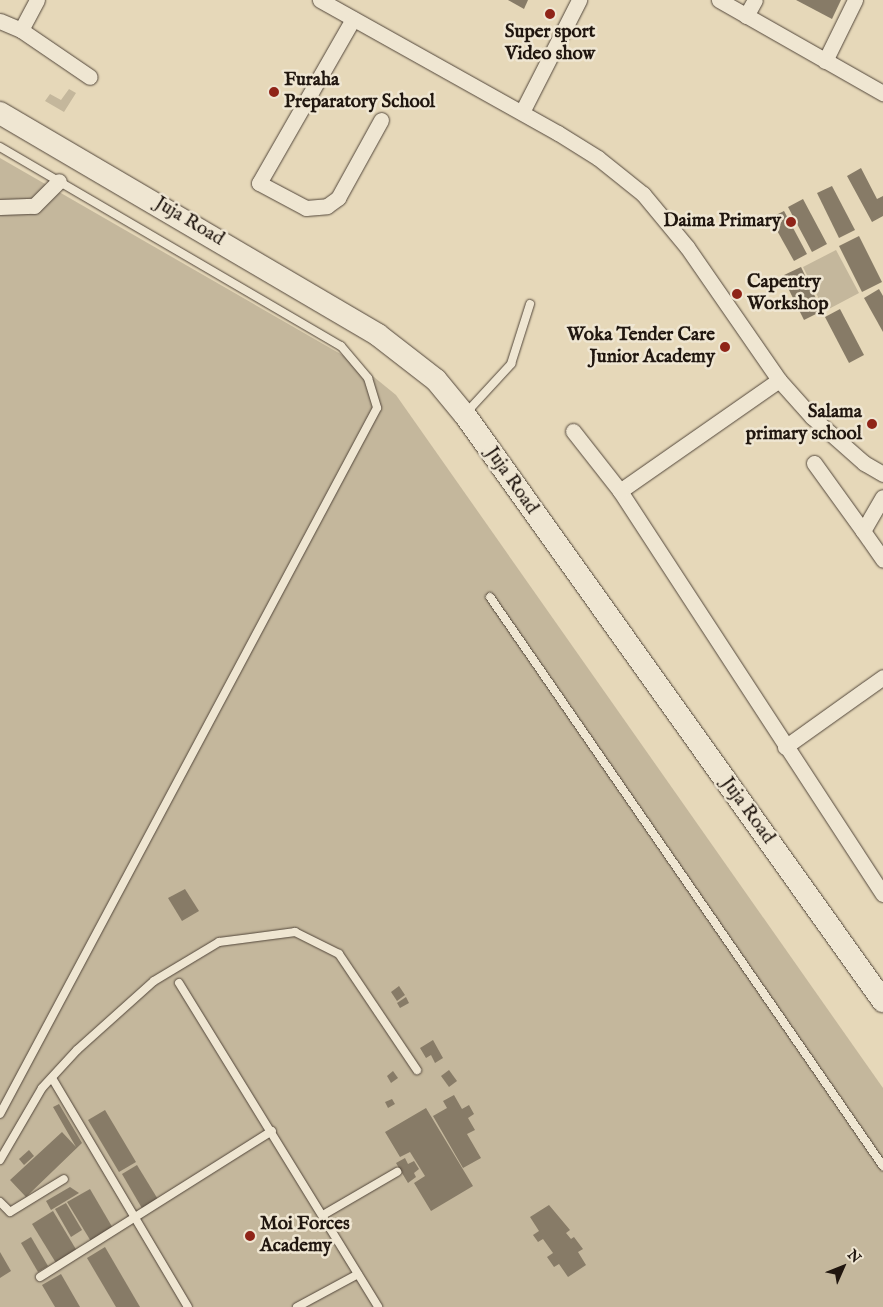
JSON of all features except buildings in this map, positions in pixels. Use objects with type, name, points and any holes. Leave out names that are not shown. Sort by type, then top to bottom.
[{"type":"main road","name":"Juja Road","points":[[0,113],[378,335],[436,380],[465,415],[883,1001]]},
{"type":"street","points":[[21,30],[37,0]]},
{"type":"street","points":[[320,0],[522,112],[598,158],[643,194],[687,247],[779,380],[812,417],[864,463],[883,474]]},
{"type":"street","points":[[522,112],[579,0]]},
{"type":"street","points":[[719,0],[883,93]]},
{"type":"street","points":[[746,16],[754,0]]},
{"type":"street","points":[[825,60],[855,0]]},
{"type":"street","points":[[353,19],[259,183],[306,208],[327,206],[338,198],[382,120]]},
{"type":"street","points":[[0,21],[21,30],[90,77]]},
{"type":"street","points":[[0,207],[34,206],[59,181]]},
{"type":"street","points":[[620,491],[779,380]]},
{"type":"street","points":[[573,431],[620,491],[785,747],[883,894]]},
{"type":"street","points":[[814,463],[883,560]]},
{"type":"street","points":[[863,531],[883,496]]},
{"type":"street","points":[[785,747],[883,677]]},
{"type":"lane","points":[[0,146],[341,346],[368,378],[377,408],[0,1114]]},
{"type":"lane","points":[[465,415],[512,364],[530,304]]},
{"type":"lane","points":[[490,597],[883,1166]]},
{"type":"lane","points":[[0,1160],[42,1088],[52,1078],[154,981],[219,942],[295,932],[339,954],[417,1070]]},
{"type":"lane","points":[[179,984],[272,1131],[378,1307]]},
{"type":"lane","points":[[52,1078],[188,1307]]},
{"type":"lane","points":[[40,1278],[272,1131]]},
{"type":"lane","points":[[323,1215],[398,1172]]},
{"type":"lane","points":[[0,1202],[10,1212],[64,1179]]},
{"type":"lane","points":[[297,1307],[358,1274]]},
{"type":"shaded area","points":[[69,89],[76,93],[64,112],[45,101],[50,94],[61,100]]},
{"type":"shaded area","points":[[0,158],[358,364],[396,395],[883,1088],[883,1307],[0,1307]]},
{"type":"shaded area","points":[[836,250],[859,293],[825,311],[803,267]]},
{"type":"place","name":"Super sport Video show","points":[[550,14]]},
{"type":"place","name":"Furaha Preparatory School","points":[[274,92]]},
{"type":"place","name":"Daima Primary","points":[[791,222]]},
{"type":"place","name":"Capentry Workshop","points":[[737,294]]},
{"type":"place","name":"Woka Tender Care Junior Academy","points":[[725,347]]},
{"type":"place","name":"Salama primary school","points":[[872,424]]},
{"type":"place","name":"Moi Forces Academy","points":[[250,1236]]}]
